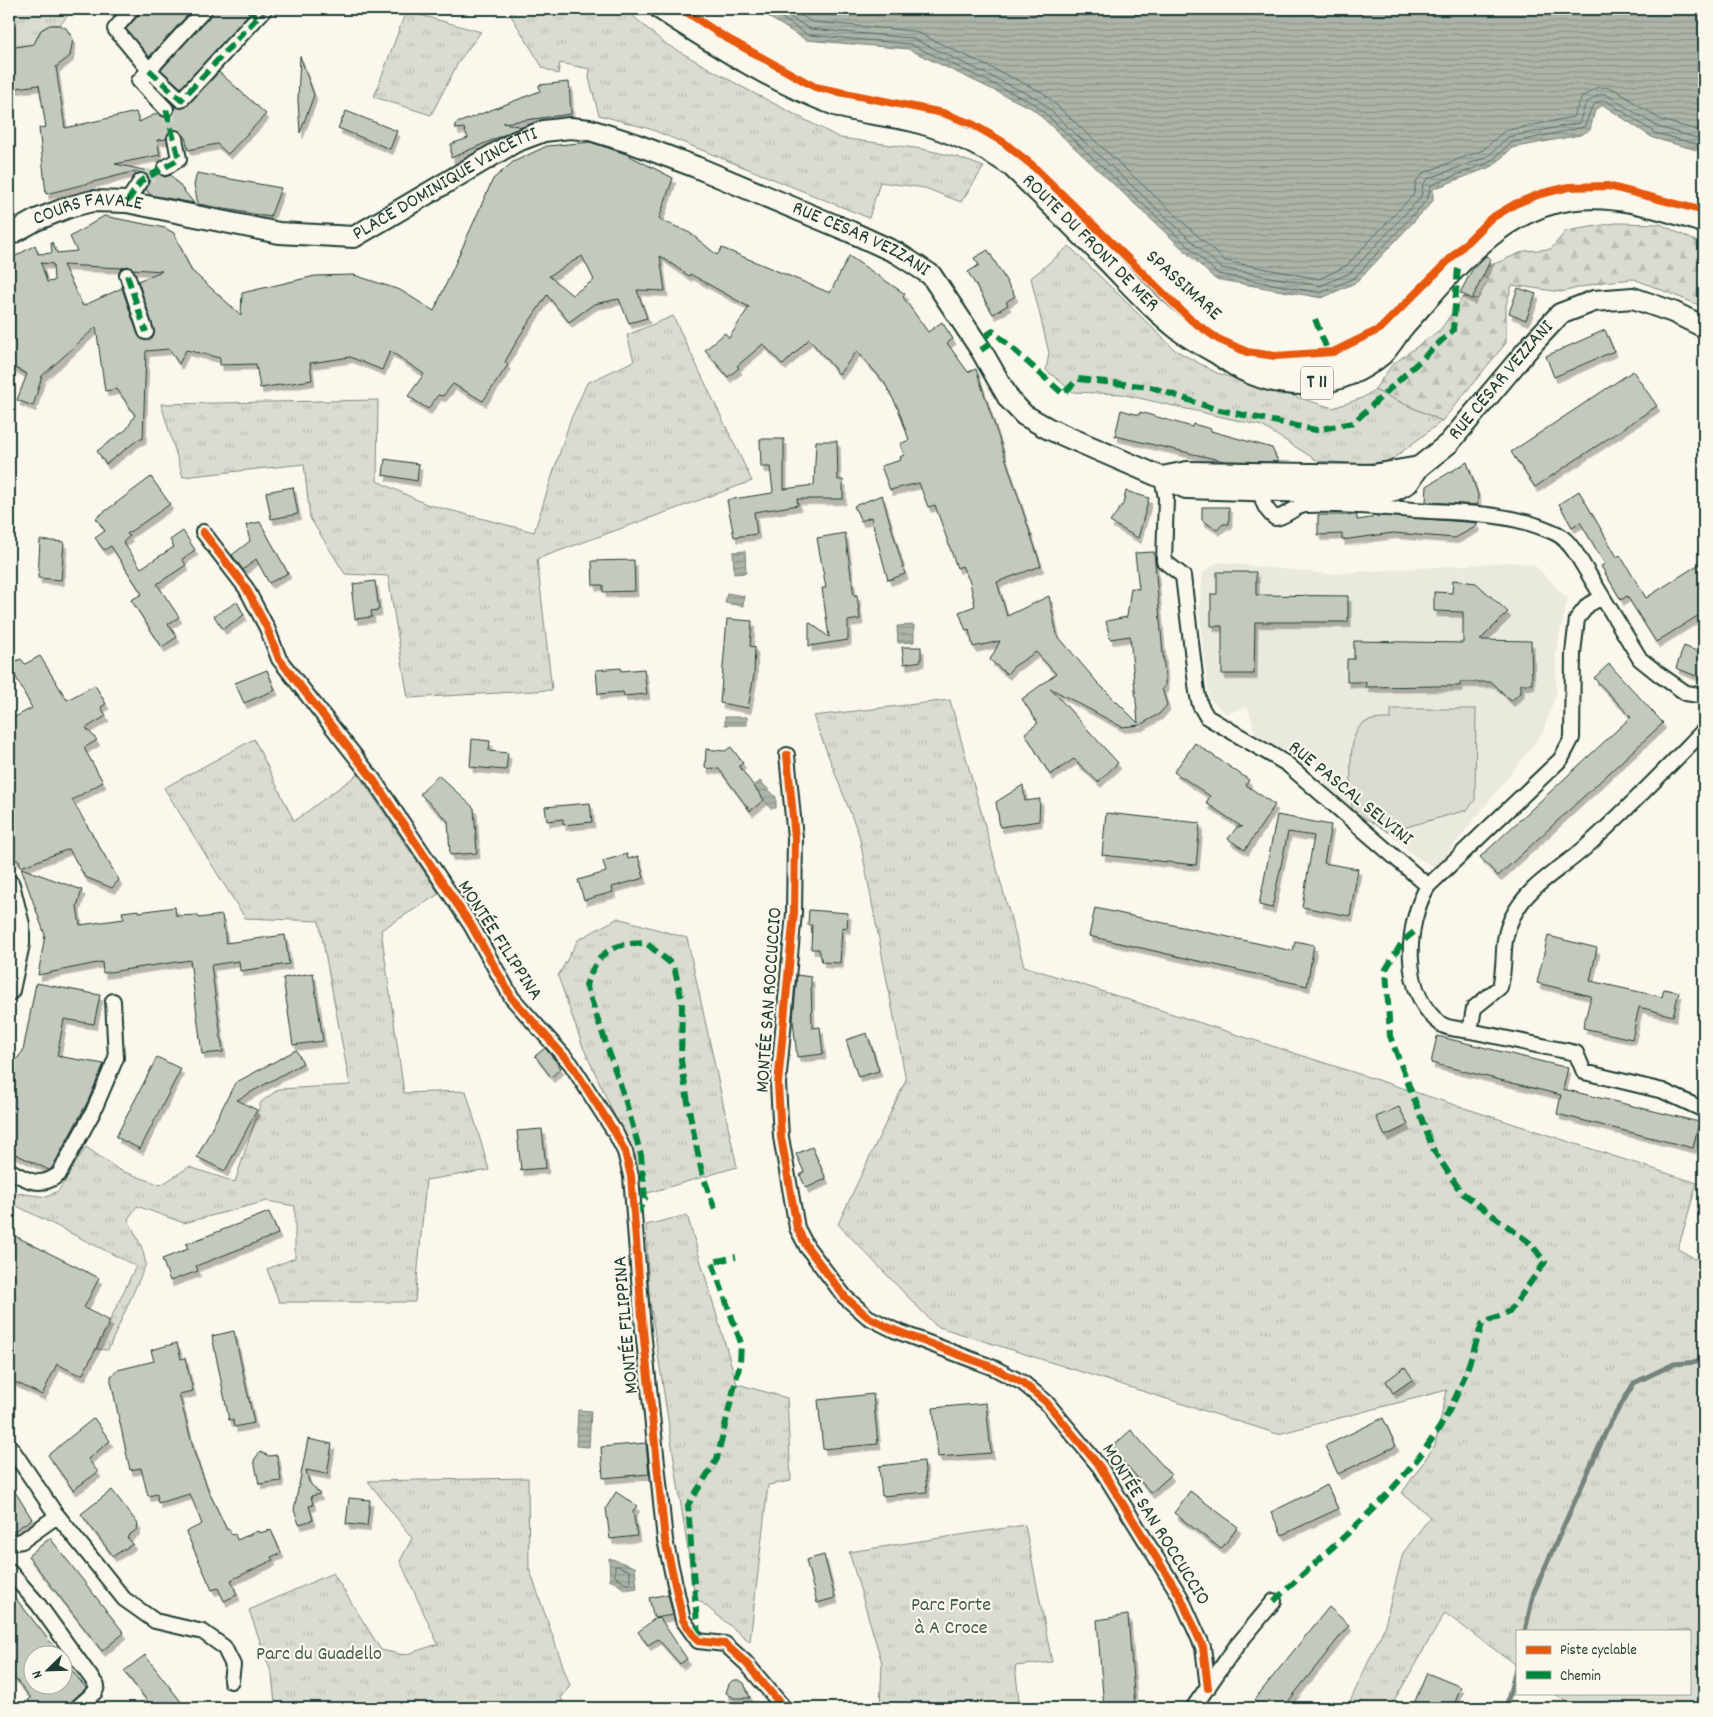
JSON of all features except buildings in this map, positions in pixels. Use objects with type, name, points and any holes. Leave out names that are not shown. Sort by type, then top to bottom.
[{"type":"main road","name":"ROUTE DU FRONT DE MER","points":[[661,9],[784,84],[847,108],[914,120],[990,150],[1018,172],[1173,324],[1198,343],[1217,353],[1292,368],[1315,365],[1357,351],[1403,326],[1468,255],[1502,226],[1532,209],[1570,199],[1597,198],[1644,203],[1704,222]]},
{"type":"main road","name":"PLACE DOMINIQUE VINCETTI","points":[[171,212],[279,233],[354,237],[515,142],[544,131],[570,128],[590,130],[632,143]]},
{"type":"main road","name":"RUE CÉSAR VEZZANI","points":[[632,143],[851,232],[897,253],[932,275],[981,350],[1008,399],[1024,416],[1048,429],[1162,477],[1187,472],[1377,494],[1395,490],[1408,483],[1419,467],[1449,442],[1560,314],[1594,301],[1633,298],[1673,312],[1704,327]]},
{"type":"main road","name":"COURS FAVALE","points":[[9,235],[36,220],[69,207],[92,201],[127,202],[171,212]]},
{"type":"main road","points":[[9,885],[19,925],[9,990]]},
{"type":"street","points":[[132,9],[115,29],[149,70],[181,100],[257,12]]},
{"type":"street","points":[[166,109],[138,81],[205,9]]},
{"type":"street","points":[[165,168],[179,159],[175,138]]},
{"type":"street","points":[[127,202],[141,181]]},
{"type":"street","points":[[127,275],[146,332]]},
{"type":"street","name":"RUE PASCAL SELVINI","points":[[1162,477],[1166,498],[1164,561],[1183,576],[1197,692],[1200,705],[1207,717],[1287,764],[1428,886]]},
{"type":"street","points":[[1262,482],[1262,502],[1266,511],[1275,518],[1281,517],[1304,505],[1348,505],[1489,515],[1529,523],[1555,532],[1570,544],[1640,659],[1686,693],[1704,696]]},
{"type":"street","name":"MONTÉE FILIPPINA","points":[[203,532],[246,588],[279,659],[373,779],[470,925],[512,998],[570,1064],[625,1152],[631,1176],[643,1330],[665,1540],[683,1620],[698,1642],[724,1644],[746,1663],[784,1708]]},
{"type":"street","points":[[1602,597],[1588,605],[1577,619],[1573,653],[1572,738],[1561,759],[1428,886],[1421,898],[1414,932],[1411,954],[1412,977],[1419,999],[1442,1025],[1576,1053],[1584,1072],[1663,1091],[1704,1110]]},
{"type":"street","points":[[1470,1031],[1474,1008],[1500,987],[1503,940],[1514,915],[1530,892],[1585,848],[1642,796],[1704,730]]},
{"type":"street","name":"MONTÉE SAN ROCCUCCIO","points":[[787,756],[795,838],[794,913],[778,1084],[781,1137],[797,1228],[807,1247],[845,1297],[868,1317],[894,1330],[994,1368],[1022,1383],[1046,1402],[1100,1467],[1180,1596],[1203,1647],[1208,1688]]},
{"type":"street","points":[[9,1170],[30,1183],[52,1180],[59,1174],[93,1112],[116,1058],[113,1001]]},
{"type":"street","points":[[9,1445],[58,1516],[124,1599],[155,1621],[203,1632],[224,1647],[233,1665],[231,1681]]},
{"type":"street","points":[[9,1543],[22,1541],[58,1516]]},
{"type":"street","points":[[9,1571],[38,1604],[97,1686],[94,1692],[77,1708]]},
{"type":"street","points":[[1194,1708],[1235,1648],[1274,1601]]},
{"type":"shaded area","points":[[1218,562],[1328,574],[1511,562],[1534,565],[1568,599],[1556,651],[1556,694],[1542,734],[1436,868],[1413,855],[1388,832],[1352,810],[1330,792],[1312,754],[1295,760],[1256,736],[1248,707],[1226,714],[1209,698],[1199,609],[1203,572]]},
{"type":"green space","points":[[9,9],[73,9],[60,25],[50,25],[43,28],[38,35],[36,44],[9,48]]},
{"type":"green space","points":[[520,9],[625,9],[664,43],[744,88],[840,138],[922,149],[957,157],[984,167],[961,202],[925,188],[880,182],[869,218],[650,129],[599,115],[589,78],[590,69],[560,63],[558,74],[543,68],[510,14]]},
{"type":"green space","points":[[406,11],[481,32],[459,61],[431,115],[374,97]]},
{"type":"green space","points":[[1616,223],[1660,224],[1704,245],[1704,307],[1634,279],[1603,282],[1561,292],[1512,285],[1506,305],[1506,343],[1442,421],[1374,390],[1392,365],[1441,329],[1463,297],[1478,299],[1488,280],[1477,271],[1525,251],[1551,249],[1566,231]]},
{"type":"green space","points":[[1069,246],[1175,350],[1217,373],[1333,408],[1362,398],[1374,390],[1442,421],[1390,461],[1362,464],[1318,461],[1262,426],[1121,394],[1073,392],[1046,370],[1049,353],[1031,278]]},
{"type":"green space","points":[[673,316],[752,481],[537,559],[552,690],[408,698],[388,576],[345,574],[310,518],[304,464],[183,477],[161,404],[378,400],[377,481],[426,504],[534,532],[570,421],[587,383],[634,361],[627,335]]},
{"type":"green space","points":[[950,700],[1024,966],[1697,1183],[1678,1249],[1704,1264],[1704,1708],[1574,1708],[1555,1694],[1690,1694],[1690,1630],[1516,1630],[1516,1665],[1445,1613],[1390,1708],[1347,1708],[1384,1628],[1403,1553],[1430,1517],[1402,1493],[1435,1445],[1447,1390],[1278,1434],[936,1326],[838,1224],[906,1080],[859,835],[813,716]]},
{"type":"green space","points":[[1391,709],[1476,709],[1475,800],[1467,810],[1388,832],[1352,810],[1351,763],[1354,738],[1358,729],[1364,723],[1374,720],[1391,719]]},
{"type":"green space","points":[[254,739],[294,821],[358,774],[439,894],[381,930],[404,1093],[466,1091],[489,1170],[426,1180],[415,1302],[279,1302],[267,1269],[295,1258],[295,1206],[267,1201],[184,1223],[137,1206],[128,1219],[142,1248],[146,1264],[108,1350],[96,1349],[136,1266],[9,1202],[9,1192],[47,1197],[59,1190],[86,1147],[119,1170],[161,1185],[189,1167],[235,1182],[261,1102],[279,1089],[350,1085],[319,921],[245,918],[164,788]]},
{"type":"green space","points":[[618,918],[687,938],[737,1167],[641,1195],[624,1136],[583,1047],[558,976],[578,940]]},
{"type":"green space","points":[[687,1215],[737,1384],[787,1398],[791,1481],[768,1485],[750,1642],[695,1597],[649,1295],[646,1225]]},
{"type":"green space","name":"Parc du Guadello","points":[[528,1478],[529,1568],[570,1686],[561,1698],[566,1708],[278,1708],[275,1703],[272,1675],[249,1610],[333,1573],[381,1650],[404,1655],[438,1644],[400,1561],[412,1538],[368,1481]]},
{"type":"green space","name":"Parc Forte à A Croce","points":[[1025,1525],[1052,1662],[1015,1666],[1020,1708],[880,1708],[882,1663],[849,1552]]},
{"type":"water","points":[[761,9],[1704,9],[1704,152],[1653,138],[1603,105],[1595,110],[1590,130],[1580,135],[1512,148],[1493,166],[1433,189],[1433,201],[1357,282],[1322,298],[1215,279],[1033,109],[908,49],[806,40],[770,18]]},
{"type":"water","points":[[745,551],[746,573],[734,574],[733,552]]},
{"type":"water","points":[[727,593],[744,596],[743,606],[725,603]]},
{"type":"water","points":[[914,625],[914,642],[898,643],[897,626]]},
{"type":"water","points":[[725,717],[747,717],[747,725],[725,725]]},
{"type":"water","points":[[760,781],[776,797],[776,808],[770,808],[754,786]]},
{"type":"water","points":[[578,1410],[591,1411],[589,1447],[576,1446]]},
{"type":"water","points":[[609,1558],[635,1567],[637,1588],[625,1590],[614,1581],[610,1581]]},
{"type":"waterway","points":[[1525,1630],[1534,1592],[1609,1425],[1634,1383],[1674,1364],[1698,1362],[1704,1358]]},
{"type":"waterway","points":[[1506,1708],[1516,1668]]},
{"type":"tunnel","points":[[166,109],[175,138]]},
{"type":"tunnel","points":[[141,181],[165,168]]},
{"type":"marked path","points":[[248,9],[257,18]]},
{"type":"marked path","points":[[149,70],[181,100],[265,9]]},
{"type":"marked path","points":[[127,202],[141,181],[179,159],[166,109]]},
{"type":"marked path","points":[[981,350],[991,343],[987,335],[993,331],[1063,394],[1078,379],[1151,387],[1215,409],[1316,430],[1353,423],[1453,330],[1458,267]]},
{"type":"marked path","points":[[127,275],[146,332]]},
{"type":"marked path","points":[[1315,319],[1328,352]]},
{"type":"marked path","points":[[1274,1601],[1364,1518],[1405,1474],[1424,1450],[1448,1413],[1474,1350],[1482,1324],[1510,1311],[1545,1262],[1530,1243],[1461,1192],[1434,1151],[1390,1036],[1386,969],[1403,941],[1414,932]]},
{"type":"marked path","points":[[636,1215],[645,1199],[641,1155],[625,1099],[586,985],[596,964],[607,951],[623,945],[646,943],[674,966],[682,1002],[681,1061],[702,1173],[715,1209]]},
{"type":"marked path","points":[[698,1637],[688,1505],[717,1459],[740,1363],[741,1343],[712,1262],[736,1257]]},
{"type":"cycle path","name":"SPASSIMARE","points":[[682,9],[723,36],[815,87],[943,113],[972,124],[1003,142],[1032,165],[1191,320],[1218,339],[1247,352],[1275,356],[1333,352],[1380,329],[1490,219],[1515,204],[1540,194],[1569,187],[1608,186],[1704,211]]},
{"type":"cycle path","points":[[203,532],[246,588],[267,628],[279,659],[373,779],[471,925],[512,998],[571,1064],[616,1134],[625,1152],[631,1176],[643,1330],[665,1540],[683,1620],[698,1641],[725,1644],[746,1663],[784,1708]]},
{"type":"cycle path","points":[[787,755],[795,838],[794,913],[778,1084],[781,1137],[797,1228],[807,1247],[845,1297],[868,1317],[894,1330],[994,1368],[1023,1383],[1046,1402],[1100,1467],[1180,1596],[1203,1647],[1208,1688]]}]
